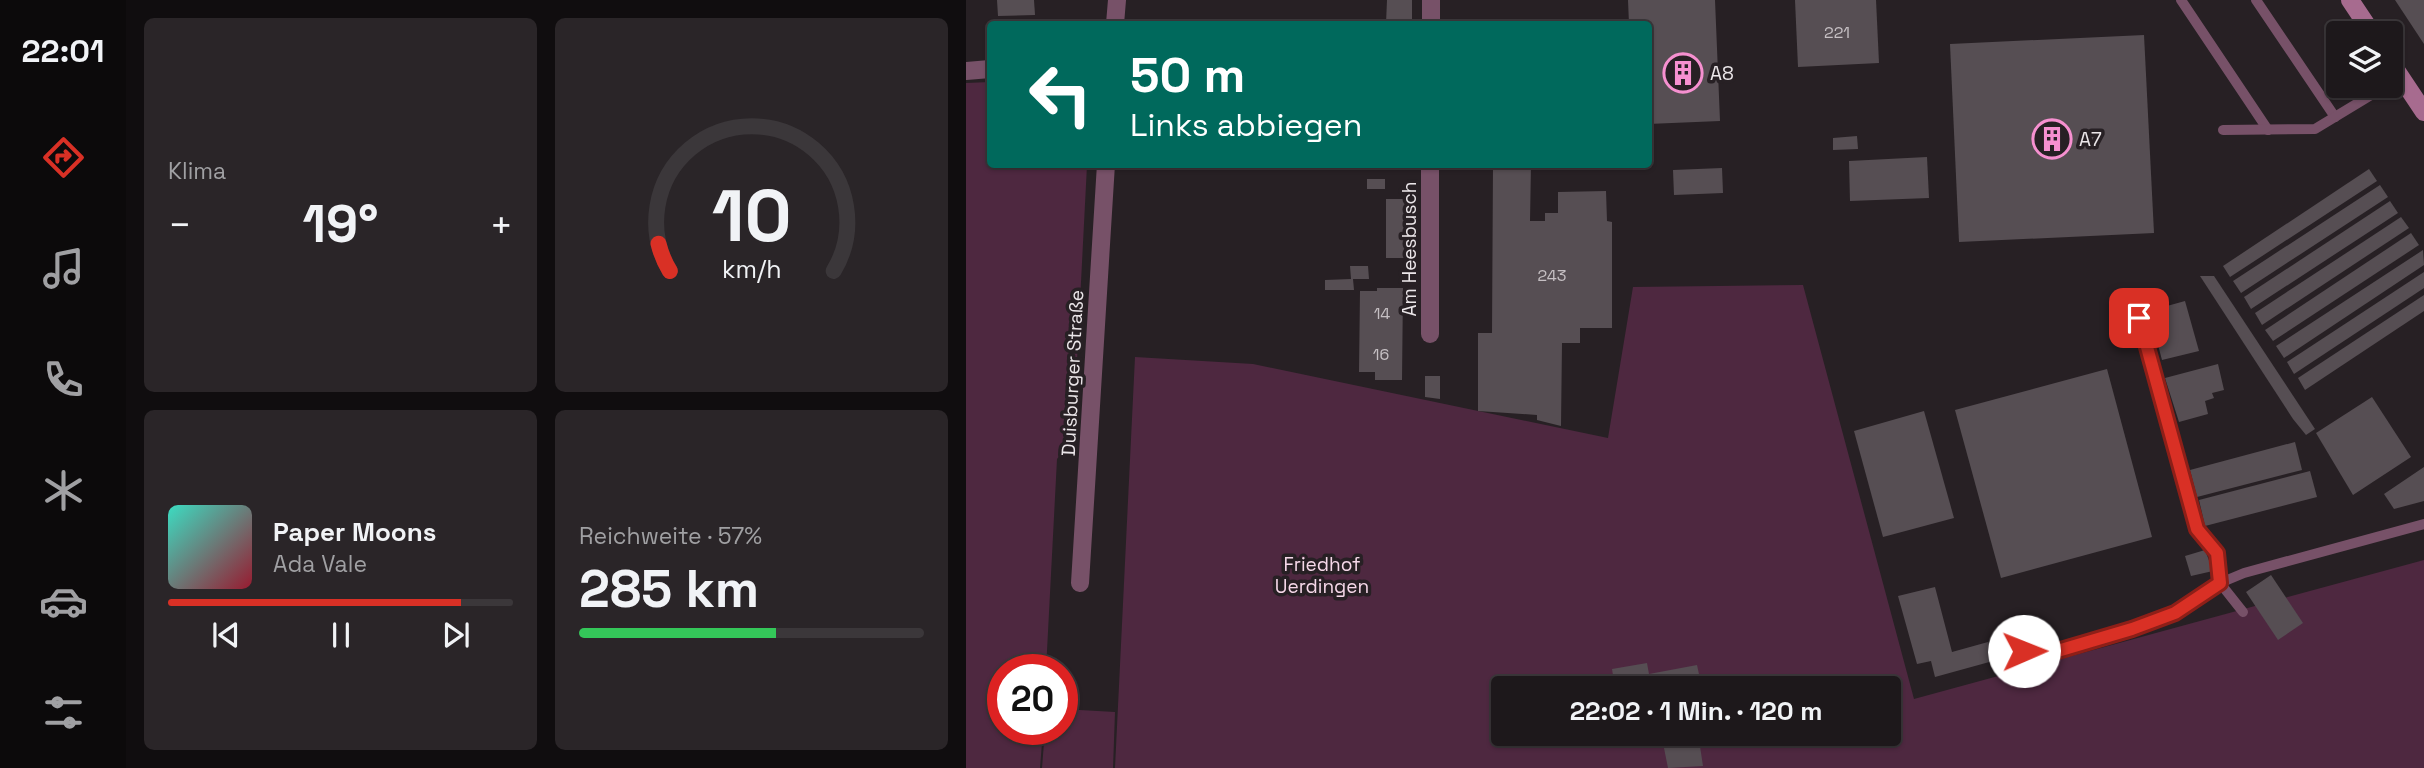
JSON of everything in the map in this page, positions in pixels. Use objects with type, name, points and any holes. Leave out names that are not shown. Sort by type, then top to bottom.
[{"type":"main road","points":[[2350,0],[2364,21]]},
{"type":"main road","points":[[2403,88],[2424,112]]},
{"type":"street","points":[[1115,21],[1117,0]]},
{"type":"street","points":[[1431,0],[1431,21]]},
{"type":"street","points":[[966,71],[987,69]]},
{"type":"street","name":"Duisburger Straße","points":[[1080,583],[1106,168]]},
{"type":"street","name":"Am Heesbusch","points":[[1430,168],[1430,334]]},
{"type":"lane","points":[[2181,0],[2268,130]]},
{"type":"lane","points":[[2256,0],[2336,117]]},
{"type":"lane","points":[[2223,130],[2315,128],[2362,98]]},
{"type":"lane","points":[[2139,318],[2197,529],[2217,553],[2220,583],[2242,612]]},
{"type":"lane","points":[[2028,669],[2024,651],[2044,655],[2132,629],[2175,613],[2220,583],[2244,573],[2424,524]]},
{"type":"green space","points":[[987,82],[987,168],[1087,168],[1073,438],[1057,459],[1047,654],[987,654],[987,745],[1042,745],[1040,768],[966,768],[966,83]]},
{"type":"green space","name":"Friedhof Uerdingen","points":[[1803,285],[1914,699],[2424,560],[2424,768],[1115,768],[1135,357],[1253,364],[1608,438],[1633,287]]},
{"type":"green space","points":[[1078,710],[1115,712],[1113,768],[1042,768],[1044,745],[1078,745]]},
{"type":"building","points":[[997,0],[1034,0],[1035,15],[998,16]]},
{"type":"building","points":[[1387,0],[1412,0],[1412,21],[1386,21]]},
{"type":"building","name":"A8","points":[[1628,0],[1715,0],[1720,121],[1652,124],[1652,21],[1629,21]]},
{"type":"building","points":[[1795,0],[1876,0],[1879,63],[1798,67]]},
{"type":"building","points":[[2395,0],[2424,0],[2424,44]]},
{"type":"building","name":"A7","points":[[2144,35],[2154,233],[1959,242],[1950,44]]},
{"type":"building","points":[[1857,136],[1858,149],[1833,150],[1833,138]]},
{"type":"building","points":[[1927,157],[1929,198],[1850,201],[1849,161]]},
{"type":"building","points":[[1493,168],[1531,168],[1530,221],[1545,221],[1545,213],[1558,213],[1558,192],[1606,191],[1607,221],[1612,222],[1612,328],[1580,328],[1580,343],[1562,343],[1561,426],[1537,420],[1537,415],[1478,411],[1478,333],[1492,333]]},
{"type":"building","points":[[1722,168],[1723,193],[1674,195],[1673,170]]},
{"type":"building","points":[[2369,169],[2377,181],[2230,277],[2223,266]]},
{"type":"building","points":[[1367,179],[1385,179],[1385,189],[1367,189]]},
{"type":"building","points":[[2380,185],[2388,197],[2241,293],[2233,281]]},
{"type":"building","points":[[1386,199],[1411,199],[1412,258],[1386,258]]},
{"type":"building","points":[[2390,201],[2398,213],[2251,309],[2244,297]]},
{"type":"building","points":[[2401,217],[2409,228],[2262,325],[2255,313]]},
{"type":"building","points":[[2411,233],[2419,245],[2273,341],[2265,330]]},
{"type":"building","points":[[2423,250],[2424,265],[2284,358],[2276,346]]},
{"type":"building","points":[[1350,266],[1368,266],[1369,279],[1353,279],[1354,290],[1325,290],[1325,280],[1351,279]]},
{"type":"building","points":[[2424,272],[2424,288],[2294,374],[2287,362]]},
{"type":"building","points":[[2200,276],[2214,276],[2315,429],[2306,435],[2293,419]]},
{"type":"building","points":[[1377,288],[1403,288],[1402,380],[1375,380],[1375,372],[1359,372],[1360,291],[1377,291]]},
{"type":"building","points":[[2424,295],[2424,311],[2305,390],[2298,378]]},
{"type":"building","points":[[2185,301],[2199,351],[2162,360],[2149,311]]},
{"type":"building","points":[[2218,364],[2224,390],[2212,393],[2214,398],[2205,401],[2208,414],[2179,422],[2165,378]]},
{"type":"building","points":[[2107,369],[2152,537],[2001,578],[1955,410]]},
{"type":"building","points":[[1425,376],[1440,376],[1440,399],[1425,397]]},
{"type":"building","points":[[2372,397],[2411,457],[2353,495],[2316,433]]},
{"type":"building","points":[[1924,411],[1954,518],[1883,537],[1854,431]]},
{"type":"building","points":[[2295,442],[2302,470],[2197,497],[2190,470]]},
{"type":"building","points":[[2424,467],[2424,501],[2394,509],[2384,494]]},
{"type":"building","points":[[2310,471],[2317,497],[2205,526],[2199,500]]},
{"type":"building","points":[[2205,550],[2213,571],[2191,576],[2185,556]]},
{"type":"building","points":[[2271,575],[2303,623],[2278,640],[2246,592]]},
{"type":"building","points":[[1935,587],[1952,652],[1988,642],[1993,661],[1935,677],[1931,661],[1917,664],[1898,596]]},
{"type":"building","points":[[1647,663],[1649,674],[1697,665],[1699,676],[1613,676],[1612,669]]},
{"type":"building","points":[[1664,746],[1700,746],[1703,766],[1668,768]]},
{"type":"place","name":"A8","points":[[1683,73]]},
{"type":"place","name":"A7","points":[[2052,139]]},
{"type":"route","points":[[2024,651],[2044,655],[2132,629],[2175,613],[2220,583],[2221,570],[2217,553],[2197,529],[2139,318]]}]
